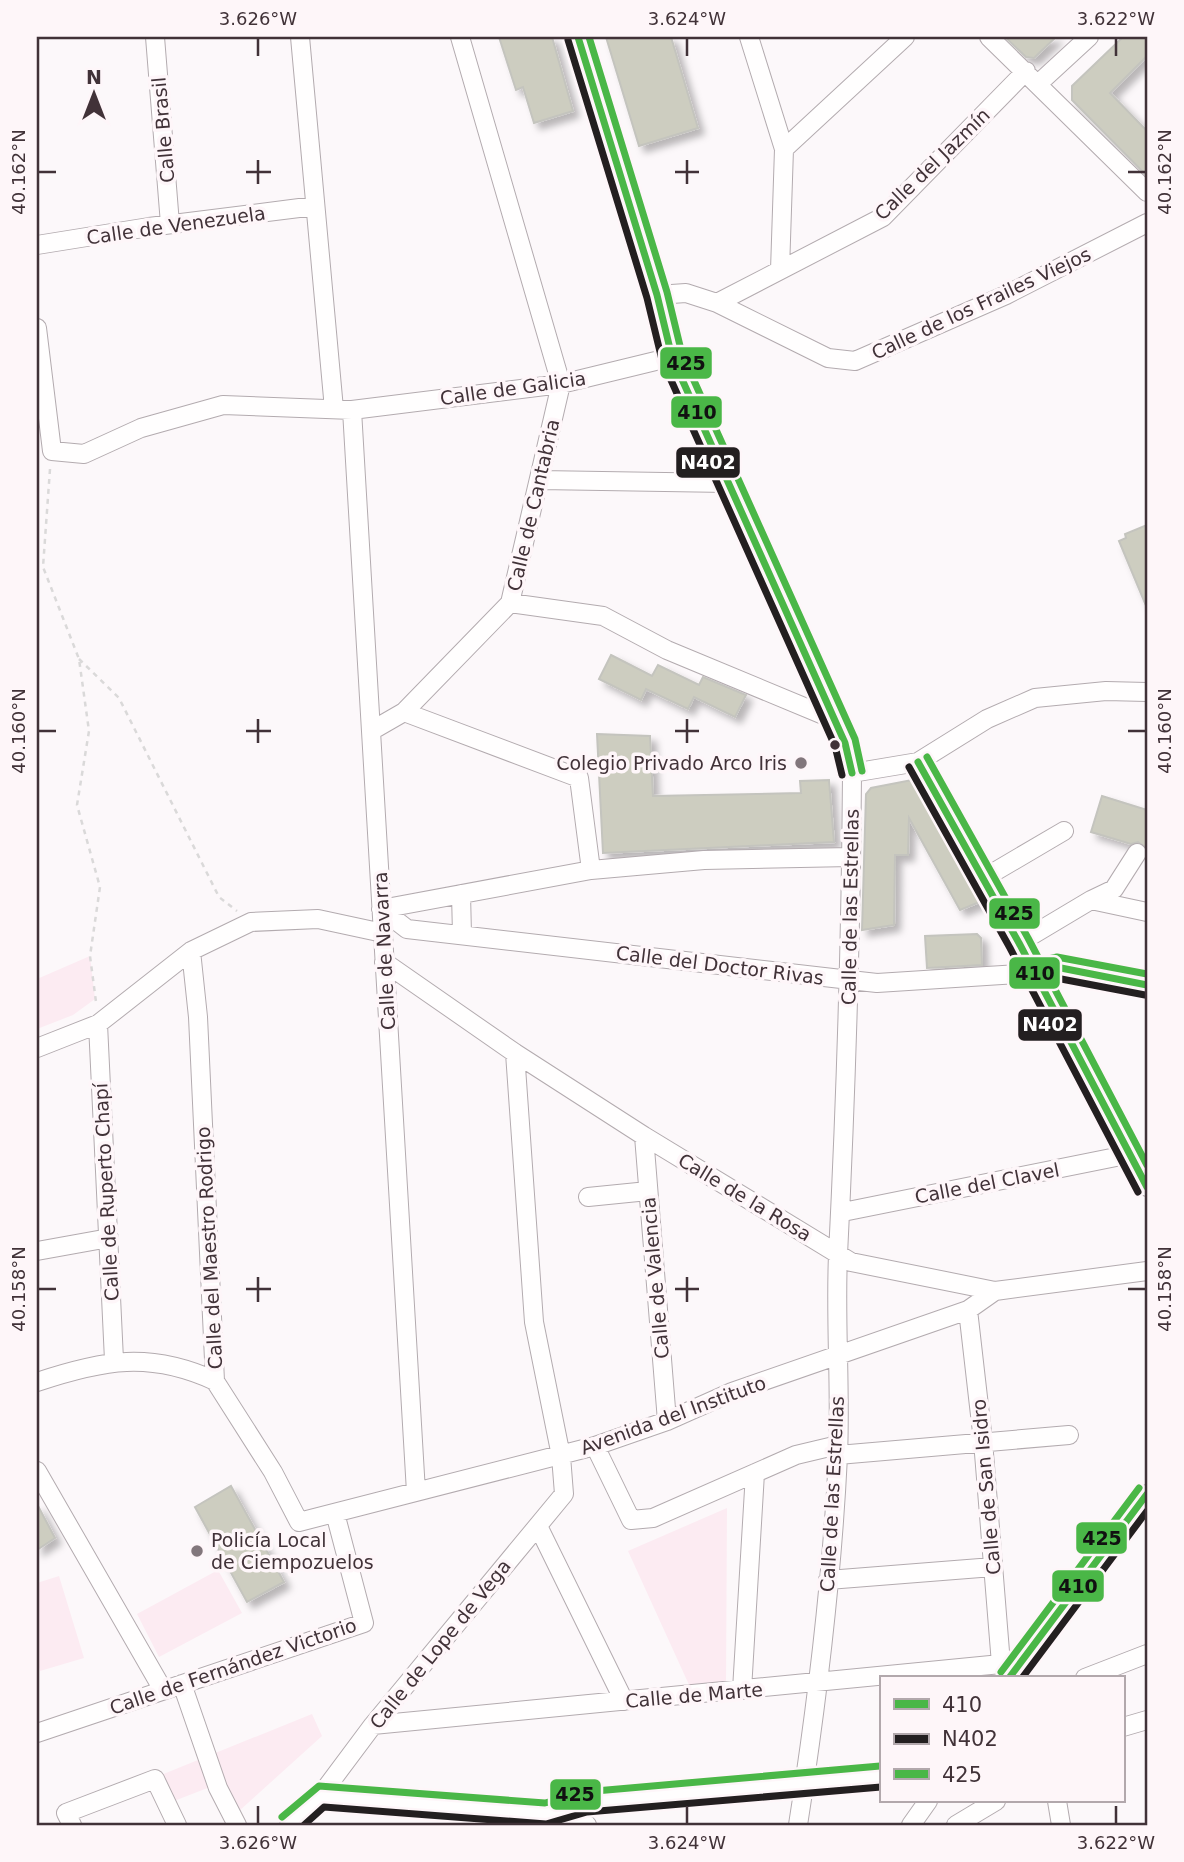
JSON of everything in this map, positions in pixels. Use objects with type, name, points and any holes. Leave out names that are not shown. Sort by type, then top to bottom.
[{"type":"street","name":"Calle Brasil","points":[[155,37],[170,224]]},
{"type":"street","points":[[300,37],[334,409]]},
{"type":"street","points":[[460,37],[561,384]]},
{"type":"street","name":"Calle de las Estrellas","points":[[578,37],[657,295],[672,357],[845,743],[852,773],[850,980],[843,1212],[838,1254],[838,1450],[820,1683],[798,1825]]},
{"type":"street","points":[[749,37],[784,149],[780,270]]},
{"type":"street","points":[[784,149],[905,37]]},
{"type":"street","points":[[989,37],[1033,77],[1147,192]]},
{"type":"street","name":"Calle del Jazmín","points":[[717,303],[883,217],[1033,77],[1089,37]]},
{"type":"street","name":"Calle de Venezuela","points":[[37,245],[170,224],[315,206]]},
{"type":"street","name":"Calle de los Frailes Viejos","points":[[657,295],[686,293],[717,303],[828,358],[855,361],[1006,295],[1147,223]]},
{"type":"street","points":[[37,328],[52,451]]},
{"type":"street","name":"Calle de Galicia","points":[[52,451],[84,454],[141,428],[223,405],[352,410],[561,384],[672,357]]},
{"type":"street","name":"Calle de Cantabria","points":[[371,731],[404,712],[510,603],[561,384]]},
{"type":"street","name":"Calle de Navarra","points":[[352,410],[416,1492]]},
{"type":"street","points":[[540,480],[727,483]]},
{"type":"street","points":[[510,603],[603,616],[667,650],[833,719]]},
{"type":"street","points":[[852,773],[918,762],[987,719],[1035,698],[1106,691],[1147,692]]},
{"type":"street","points":[[404,712],[579,778],[591,870]]},
{"type":"street","points":[[918,762],[984,878],[1147,1186]]},
{"type":"street","points":[[984,878],[1064,831]]},
{"type":"street","points":[[1019,943],[1114,889],[1137,853]]},
{"type":"street","points":[[381,909],[591,870],[704,860],[851,857]]},
{"type":"street","points":[[461,894],[462,934]]},
{"type":"street","points":[[1091,900],[1147,912]]},
{"type":"street","name":"Calle del Doctor Rivas","points":[[381,909],[407,929],[850,980],[877,982],[1035,973],[1056,967],[1147,985]]},
{"type":"street","points":[[37,1048],[98,1024],[191,951],[251,922],[318,919],[383,933]]},
{"type":"street","name":"Calle del Maestro Rodrigo","points":[[191,951],[198,1017],[215,1381],[273,1472],[299,1522]]},
{"type":"street","name":"Calle de la Rosa","points":[[384,962],[515,1053],[644,1136],[851,1262],[995,1291]]},
{"type":"street","name":"Calle de Ruperto Chapí","points":[[98,1024],[114,1360]]},
{"type":"street","points":[[515,1053],[534,1322],[561,1456]]},
{"type":"street","name":"Calle de Valencia","points":[[644,1136],[667,1421]]},
{"type":"street","name":"Calle del Clavel","points":[[843,1212],[1131,1154]]},
{"type":"street","points":[[588,1197],[648,1191]]},
{"type":"street","points":[[37,1251],[108,1238]]},
{"type":"street","points":[[995,1291],[1147,1271]]},
{"type":"street","name":"Avenida del Instituto","points":[[299,1522],[595,1446],[667,1421],[732,1392],[968,1310],[995,1291]]},
{"type":"street","name":"Calle de San Isidro","points":[[968,1310],[983,1441],[993,1567],[1008,1671]]},
{"type":"street","points":[[37,1382],[114,1360],[185,1367],[215,1381]]},
{"type":"street","points":[[595,1446],[631,1520],[653,1518],[796,1455],[1069,1435]]},
{"type":"street","name":"Calle de Lope de Vega","points":[[289,1825],[320,1796],[373,1725],[564,1494],[561,1456]]},
{"type":"street","points":[[37,1471],[163,1690]]},
{"type":"street","points":[[742,1690],[755,1473]]},
{"type":"street","points":[[1008,1671],[1147,1494]]},
{"type":"street","name":"Calle de Fernández Victorio","points":[[37,1733],[364,1623],[335,1514]]},
{"type":"street","points":[[538,1525],[624,1702]]},
{"type":"street","points":[[828,1580],[993,1567]]},
{"type":"street","points":[[1090,1676],[1147,1654]]},
{"type":"street","name":"Calle de Marte","points":[[930,1676],[1008,1671]]},
{"type":"street","name":"Calle de Marte","points":[[373,1725],[880,1679]]},
{"type":"street","points":[[182,1684],[218,1788],[237,1825]]},
{"type":"street","points":[[1124,1727],[1147,1720]]},
{"type":"street","points":[[546,1814],[585,1802],[880,1776]]},
{"type":"street","points":[[72,1825],[66,1813],[155,1779],[177,1825]]},
{"type":"street","points":[[320,1796],[546,1814],[587,1825]]},
{"type":"street","points":[[911,1825],[927,1802]]},
{"type":"street","points":[[957,1825],[994,1802]]},
{"type":"street","points":[[1057,1802],[1061,1825]]},
{"type":"path","points":[[52,451],[43,567],[79,659],[89,731],[77,805],[100,887],[90,956],[98,1024]]},
{"type":"path","points":[[79,659],[119,698],[219,897],[251,922]]},
{"type":"shaded area","points":[[90,956],[95,999],[73,1015],[37,1029],[37,979]]},
{"type":"shaded area","points":[[727,1508],[726,1683],[690,1687],[628,1551]]},
{"type":"shaded area","points":[[218,1570],[242,1613],[159,1657],[137,1614]]},
{"type":"shaded area","points":[[59,1576],[84,1658],[40,1671],[37,1660],[37,1583]]},
{"type":"shaded area","points":[[312,1714],[322,1736],[239,1811],[223,1782],[174,1801],[161,1775]]},
{"type":"building","points":[[499,37],[552,37],[573,111],[534,123],[523,87],[516,90]]},
{"type":"building","points":[[606,37],[671,37],[698,128],[639,146]]},
{"type":"building","points":[[1005,37],[1056,37],[1034,58],[1026,57]]},
{"type":"building","points":[[1123,37],[1147,37],[1147,56],[1110,93],[1147,131],[1147,176],[1072,100],[1072,86]]},
{"type":"building","points":[[1147,525],[1147,608],[1119,541],[1126,538],[1125,534]]},
{"type":"building","points":[[611,655],[652,676],[658,665],[699,685],[703,677],[746,695],[735,717],[694,697],[688,709],[646,689],[641,700],[599,679]]},
{"type":"building","points":[[597,734],[650,736],[653,796],[801,793],[800,781],[829,780],[834,842],[603,853]]},
{"type":"building","points":[[916,781],[982,901],[960,910],[909,818],[908,855],[895,855],[894,925],[862,930],[866,794],[871,788]]},
{"type":"building","points":[[1102,796],[1147,810],[1147,848],[1138,842],[1131,844],[1091,832]]},
{"type":"building","points":[[977,934],[981,938],[982,965],[927,968],[925,936]]},
{"type":"building","points":[[231,1486],[284,1582],[247,1602],[195,1507]]},
{"type":"building","points":[[37,1504],[55,1538],[37,1550]]},
{"type":"transit line","name":"410","points":[[578,37],[657,295],[672,357],[845,743],[852,773]]},
{"type":"transit line","name":"425","points":[[589,37],[667,292],[682,354],[855,739],[862,771]]},
{"type":"transit line","name":"N402","points":[[568,40],[647,298],[662,360],[835,746],[842,775]]},
{"type":"transit line","name":"425","points":[[927,757],[1028,938],[1147,1165]]},
{"type":"transit line","name":"410","points":[[918,762],[1019,943],[1147,1187]]},
{"type":"transit line","name":"N402","points":[[909,767],[1010,948],[1138,1192]]},
{"type":"transit line","name":"425","points":[[1032,963],[1057,957],[1147,974]]},
{"type":"transit line","name":"410","points":[[1035,973],[1056,967],[1147,985]]},
{"type":"transit line","name":"N402","points":[[1038,983],[1056,978],[1145,995]]},
{"type":"transit line","name":"425","points":[[1001,1672],[1139,1488]]},
{"type":"transit line","name":"410","points":[[1010,1676],[1147,1494]]},
{"type":"transit line","name":"N402","points":[[1023,1676],[1147,1511]]},
{"type":"transit line","name":"425","points":[[282,1817],[319,1786],[545,1803],[584,1792],[880,1766]]},
{"type":"transit line","name":"N402","points":[[304,1825],[324,1807],[546,1824],[587,1812],[880,1787]]},
{"type":"place","name":"Colegio Privado Arco Iris","points":[[801,763]]},
{"type":"place","name":"Policía Local de Ciempozuelos","points":[[197,1551]]}]
